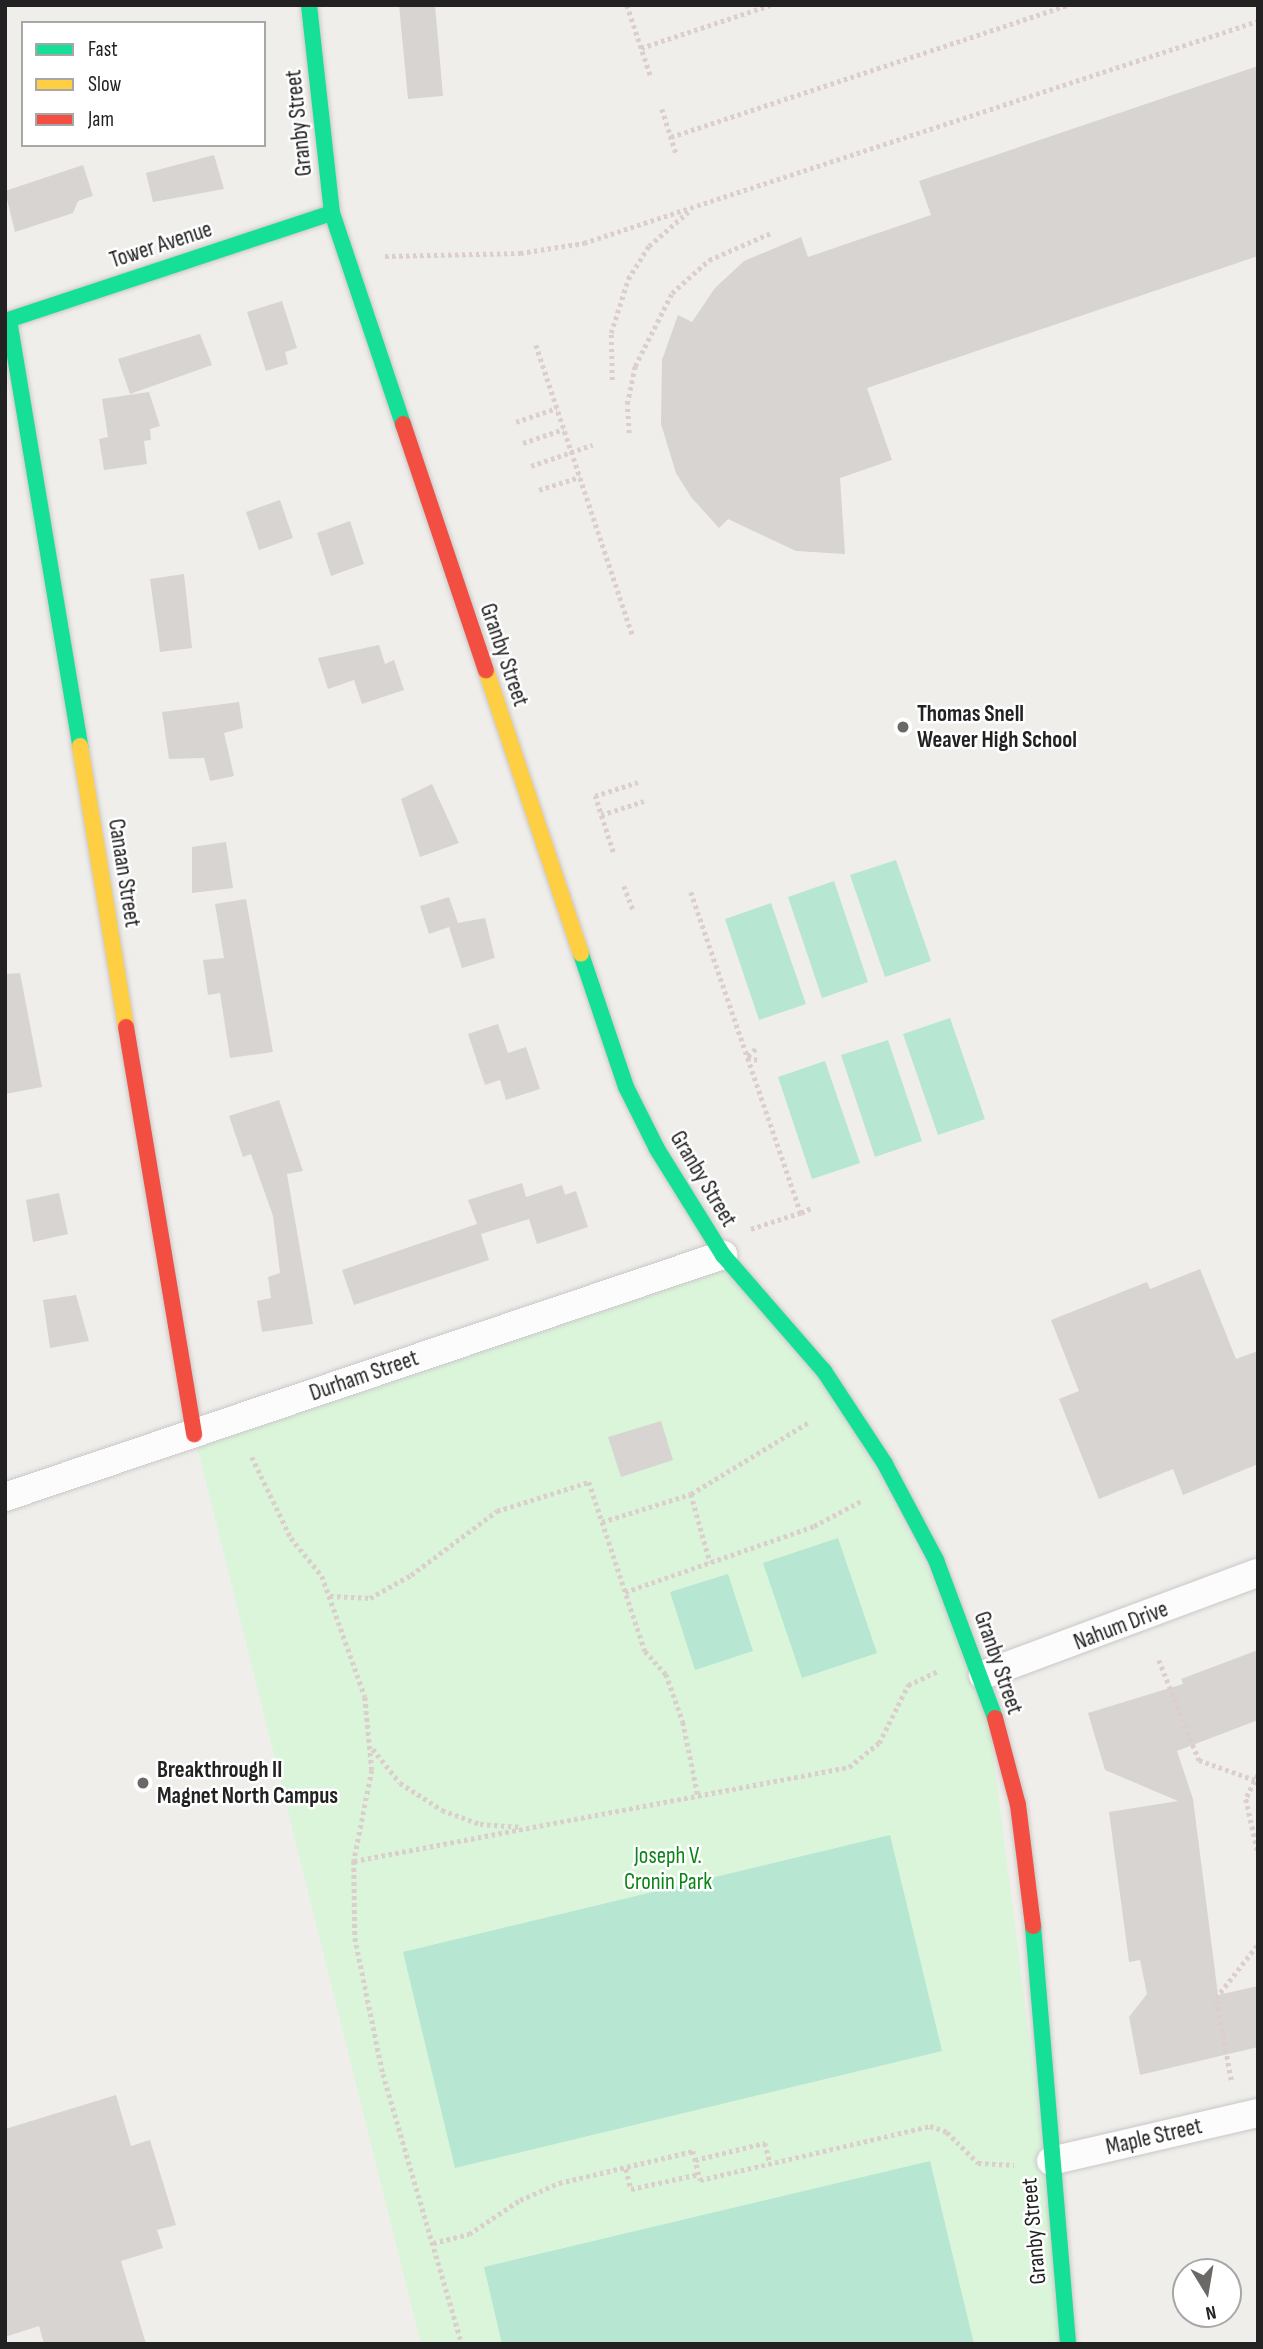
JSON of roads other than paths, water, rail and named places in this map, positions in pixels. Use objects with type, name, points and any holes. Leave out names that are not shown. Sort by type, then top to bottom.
[{"type":"main road","name":"Granby Street","points":[[309,5],[332,213],[626,1087],[657,1149],[723,1255],[824,1371],[885,1464],[936,1560],[983,1675],[1018,1805],[1032,1913],[1068,2344]]},
{"type":"main road","name":"Tower Avenue","points":[[7,320],[332,213]]},
{"type":"main road","name":"Canaan Street","points":[[7,320],[194,1434]]},
{"type":"street","name":"Durham Street","points":[[5,1497],[723,1255]]},
{"type":"street","name":"Nahum Drive","points":[[983,1675],[1258,1573]]},
{"type":"street","name":"Maple Street","points":[[1051,2161],[1258,2113]]},
{"type":"place","name":"Thomas Snell Weaver High School","points":[[903,727]]},
{"type":"place","name":"Breakthrough II Magnet North Campus","points":[[143,1783]]},
{"type":"park label","name":"Joseph V. Cronin Park","points":[[668,1869]]}]
